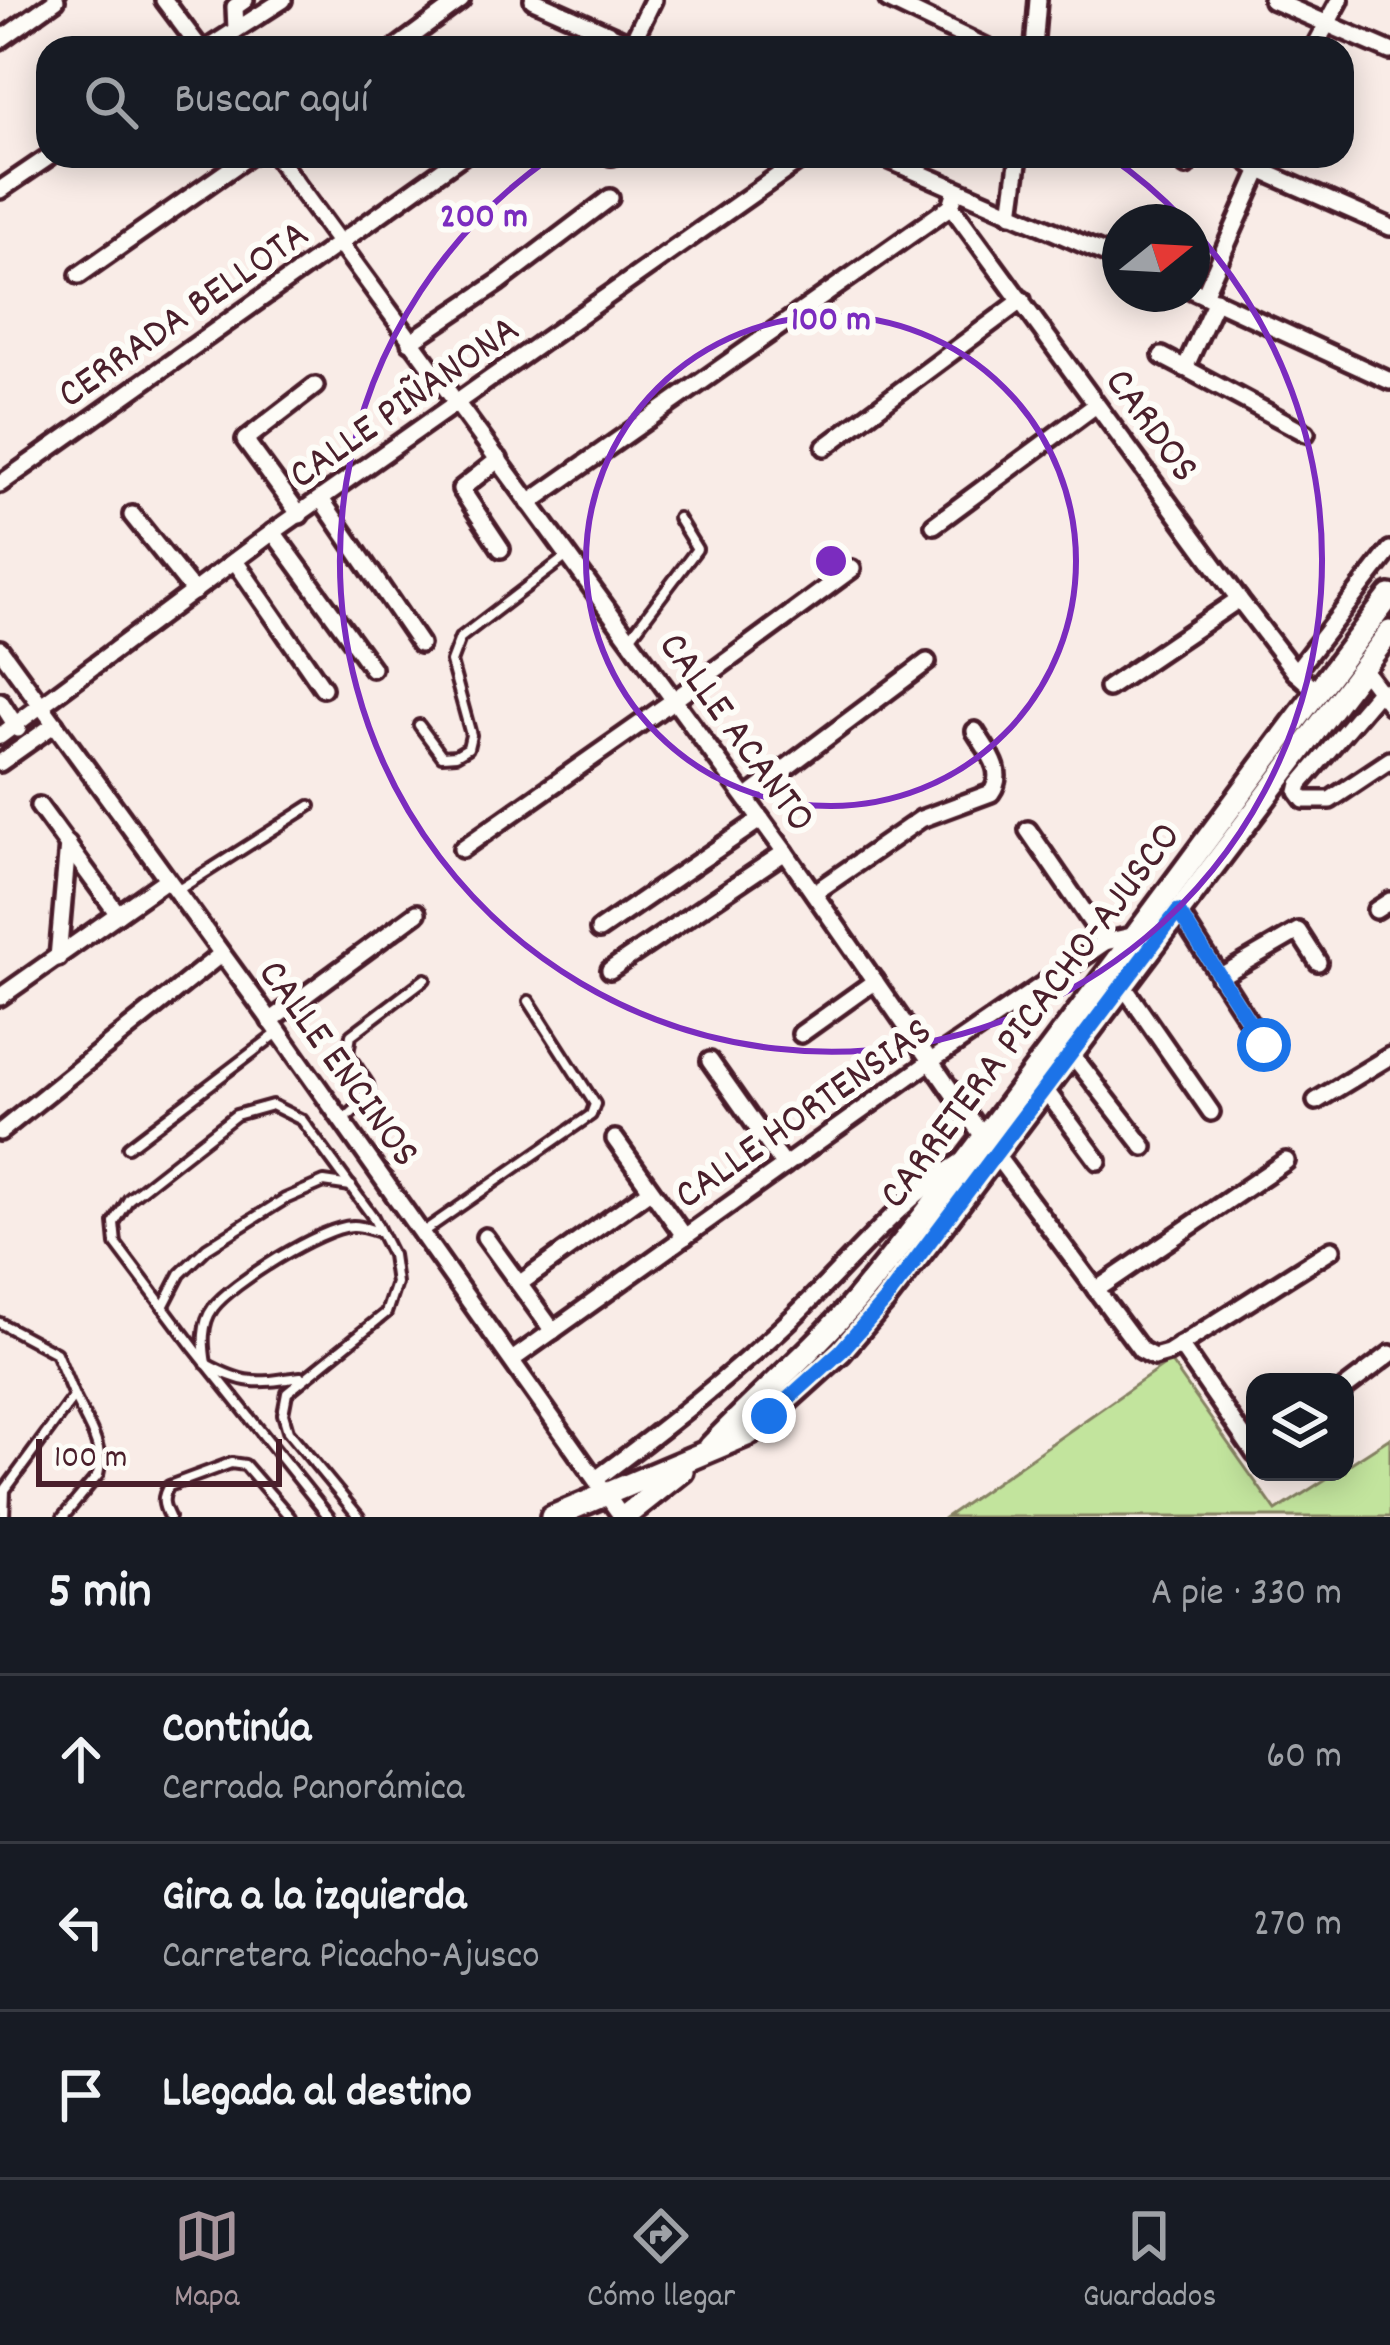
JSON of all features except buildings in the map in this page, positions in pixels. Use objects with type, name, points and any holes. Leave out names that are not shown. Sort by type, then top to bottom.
[{"type":"main road","name":"CARRETERA PICACHO-AJUSCO","points":[[701,1456],[749,1434],[841,1351],[884,1302],[1139,934],[1390,596]]},
{"type":"main road","name":"CARRETERA PICACHO-AJUSCO","points":[[623,1517],[701,1456],[790,1370],[854,1302],[969,1156],[990,1146],[1044,1088],[1390,632]]},
{"type":"main road","points":[[552,1517],[601,1486],[701,1456]]},
{"type":"street","points":[[0,40],[56,0]]},
{"type":"street","points":[[164,0],[194,36]]},
{"type":"street","points":[[236,30],[235,7],[244,0]]},
{"type":"street","points":[[225,36],[283,0]]},
{"type":"street","points":[[412,36],[461,0]]},
{"type":"street","points":[[533,0],[608,36]]},
{"type":"street","points":[[632,36],[653,0]]},
{"type":"street","points":[[888,0],[963,36]]},
{"type":"street","points":[[1035,36],[1038,0]]},
{"type":"street","points":[[1272,0],[1390,51]]},
{"type":"street","points":[[1321,36],[1340,0]]},
{"type":"street","points":[[0,190],[36,166]]},
{"type":"street","points":[[79,275],[232,168]]},
{"type":"street","name":"CALLE ACANTO","points":[[285,168],[785,852],[990,1146],[1141,1350],[1154,1357],[1180,1345]]},
{"type":"street","name":"CERRADA BELLOTA","points":[[0,484],[445,168]]},
{"type":"street","name":"CALLE PIÑANONA","points":[[0,736],[274,532],[789,168]]},
{"type":"street","points":[[901,168],[954,198],[1011,214],[1102,252]]},
{"type":"street","points":[[1011,214],[1017,168]]},
{"type":"street","points":[[1210,282],[1261,168]]},
{"type":"street","points":[[1273,168],[1390,226]]},
{"type":"street","points":[[410,342],[610,198]]},
{"type":"street","points":[[529,502],[954,198]]},
{"type":"street","name":"CARDOS","points":[[954,198],[1096,405],[1294,672],[1316,691]]},
{"type":"street","points":[[1210,298],[1390,381]]},
{"type":"street","points":[[825,447],[1022,300]]},
{"type":"street","points":[[1185,368],[1200,312]]},
{"type":"street","points":[[1162,356],[1306,433]]},
{"type":"street","points":[[300,514],[245,440],[314,386]]},
{"type":"street","points":[[934,525],[1096,405]]},
{"type":"street","points":[[499,459],[461,489],[501,548]]},
{"type":"street","points":[[321,500],[420,644]]},
{"type":"street","points":[[132,515],[194,592]]},
{"type":"street","points":[[274,532],[372,668]]},
{"type":"street","points":[[1294,672],[1390,550]]},
{"type":"street","points":[[235,561],[323,688]]},
{"type":"street","points":[[462,850],[852,569]]},
{"type":"street","points":[[1108,688],[1239,599]]},
{"type":"street","name":"CALLE ENCINOS","points":[[0,649],[164,887],[275,1027],[623,1517]]},
{"type":"street","points":[[746,799],[927,662]]},
{"type":"street","points":[[1362,668],[1390,705]]},
{"type":"street","points":[[1381,690],[1298,792],[1304,800],[1330,800],[1390,760]]},
{"type":"street","points":[[0,701],[28,744]]},
{"type":"street","points":[[0,763],[55,724]]},
{"type":"street","points":[[814,893],[921,819],[991,793],[997,784],[997,767],[975,731]]},
{"type":"street","points":[[39,806],[118,914]]},
{"type":"street","points":[[599,930],[761,819]]},
{"type":"street","points":[[1028,830],[1105,942]]},
{"type":"street","points":[[58,958],[68,844]]},
{"type":"street","points":[[610,970],[785,852]]},
{"type":"street","points":[[0,997],[164,887]]},
{"type":"street","points":[[1178,911],[1264,1045]]},
{"type":"street","points":[[275,1027],[417,913]]},
{"type":"street","points":[[1219,977],[1298,931],[1318,962]]},
{"type":"street","name":"CALLE HORTENSIAS","points":[[512,1360],[1105,942],[1139,934]]},
{"type":"street","points":[[0,1132],[220,955]]},
{"type":"street","points":[[802,1034],[875,981]]},
{"type":"street","points":[[1123,984],[1211,1112]]},
{"type":"street","points":[[1070,1053],[1144,1147]]},
{"type":"street","points":[[1316,1101],[1390,1055]]},
{"type":"street","points":[[710,1060],[784,1166]]},
{"type":"street","points":[[1044,1088],[1098,1161]]},
{"type":"street","points":[[615,1139],[685,1237]]},
{"type":"street","points":[[601,1486],[790,1320],[929,1182],[969,1156]]},
{"type":"street","points":[[1096,1290],[1286,1161]]},
{"type":"street","points":[[519,1284],[650,1190]]},
{"type":"street","points":[[484,1237],[553,1331]]},
{"type":"street","points":[[1246,1442],[1180,1345],[1332,1249]]},
{"type":"street","points":[[1354,1381],[1390,1354]]},
{"type":"lane","points":[[629,639],[697,549],[678,518]]},
{"type":"lane","points":[[419,724],[442,756],[468,748],[471,735],[451,662],[460,638],[568,555]]},
{"type":"lane","points":[[164,887],[310,806]]},
{"type":"lane","points":[[342,1121],[370,1096],[368,1084],[348,1054],[351,1036],[425,979]]},
{"type":"lane","points":[[422,1233],[594,1110],[595,1104],[529,1001]]},
{"type":"lane","points":[[128,1147],[275,1027]]},
{"type":"lane","points":[[329,1517],[116,1244],[115,1222],[129,1199],[236,1115],[272,1106],[302,1120],[352,1186],[392,1255],[396,1283],[386,1313],[287,1393],[283,1414],[288,1431],[359,1517]]},
{"type":"lane","points":[[163,1307],[179,1274],[207,1248],[285,1199],[324,1182],[352,1186]]},
{"type":"lane","points":[[206,1364],[202,1341],[212,1309],[247,1279],[321,1233],[354,1225],[381,1232]]},
{"type":"lane","points":[[0,1323],[56,1353],[100,1454],[98,1475],[62,1517]]},
{"type":"lane","points":[[206,1364],[236,1380],[306,1376]]},
{"type":"lane","points":[[4,1517],[5,1490],[74,1396]]},
{"type":"lane","points":[[169,1517],[163,1496],[169,1486],[231,1462],[245,1465],[290,1517]]},
{"type":"green space","points":[[1170,1361],[1246,1469],[1246,1481],[1255,1481],[1276,1511],[1323,1481],[1354,1481],[1354,1461],[1390,1438],[1390,1517],[946,1517]]},
{"type":"route","points":[[769,1416],[841,1351],[884,1302],[1178,911],[1264,1045]]}]
